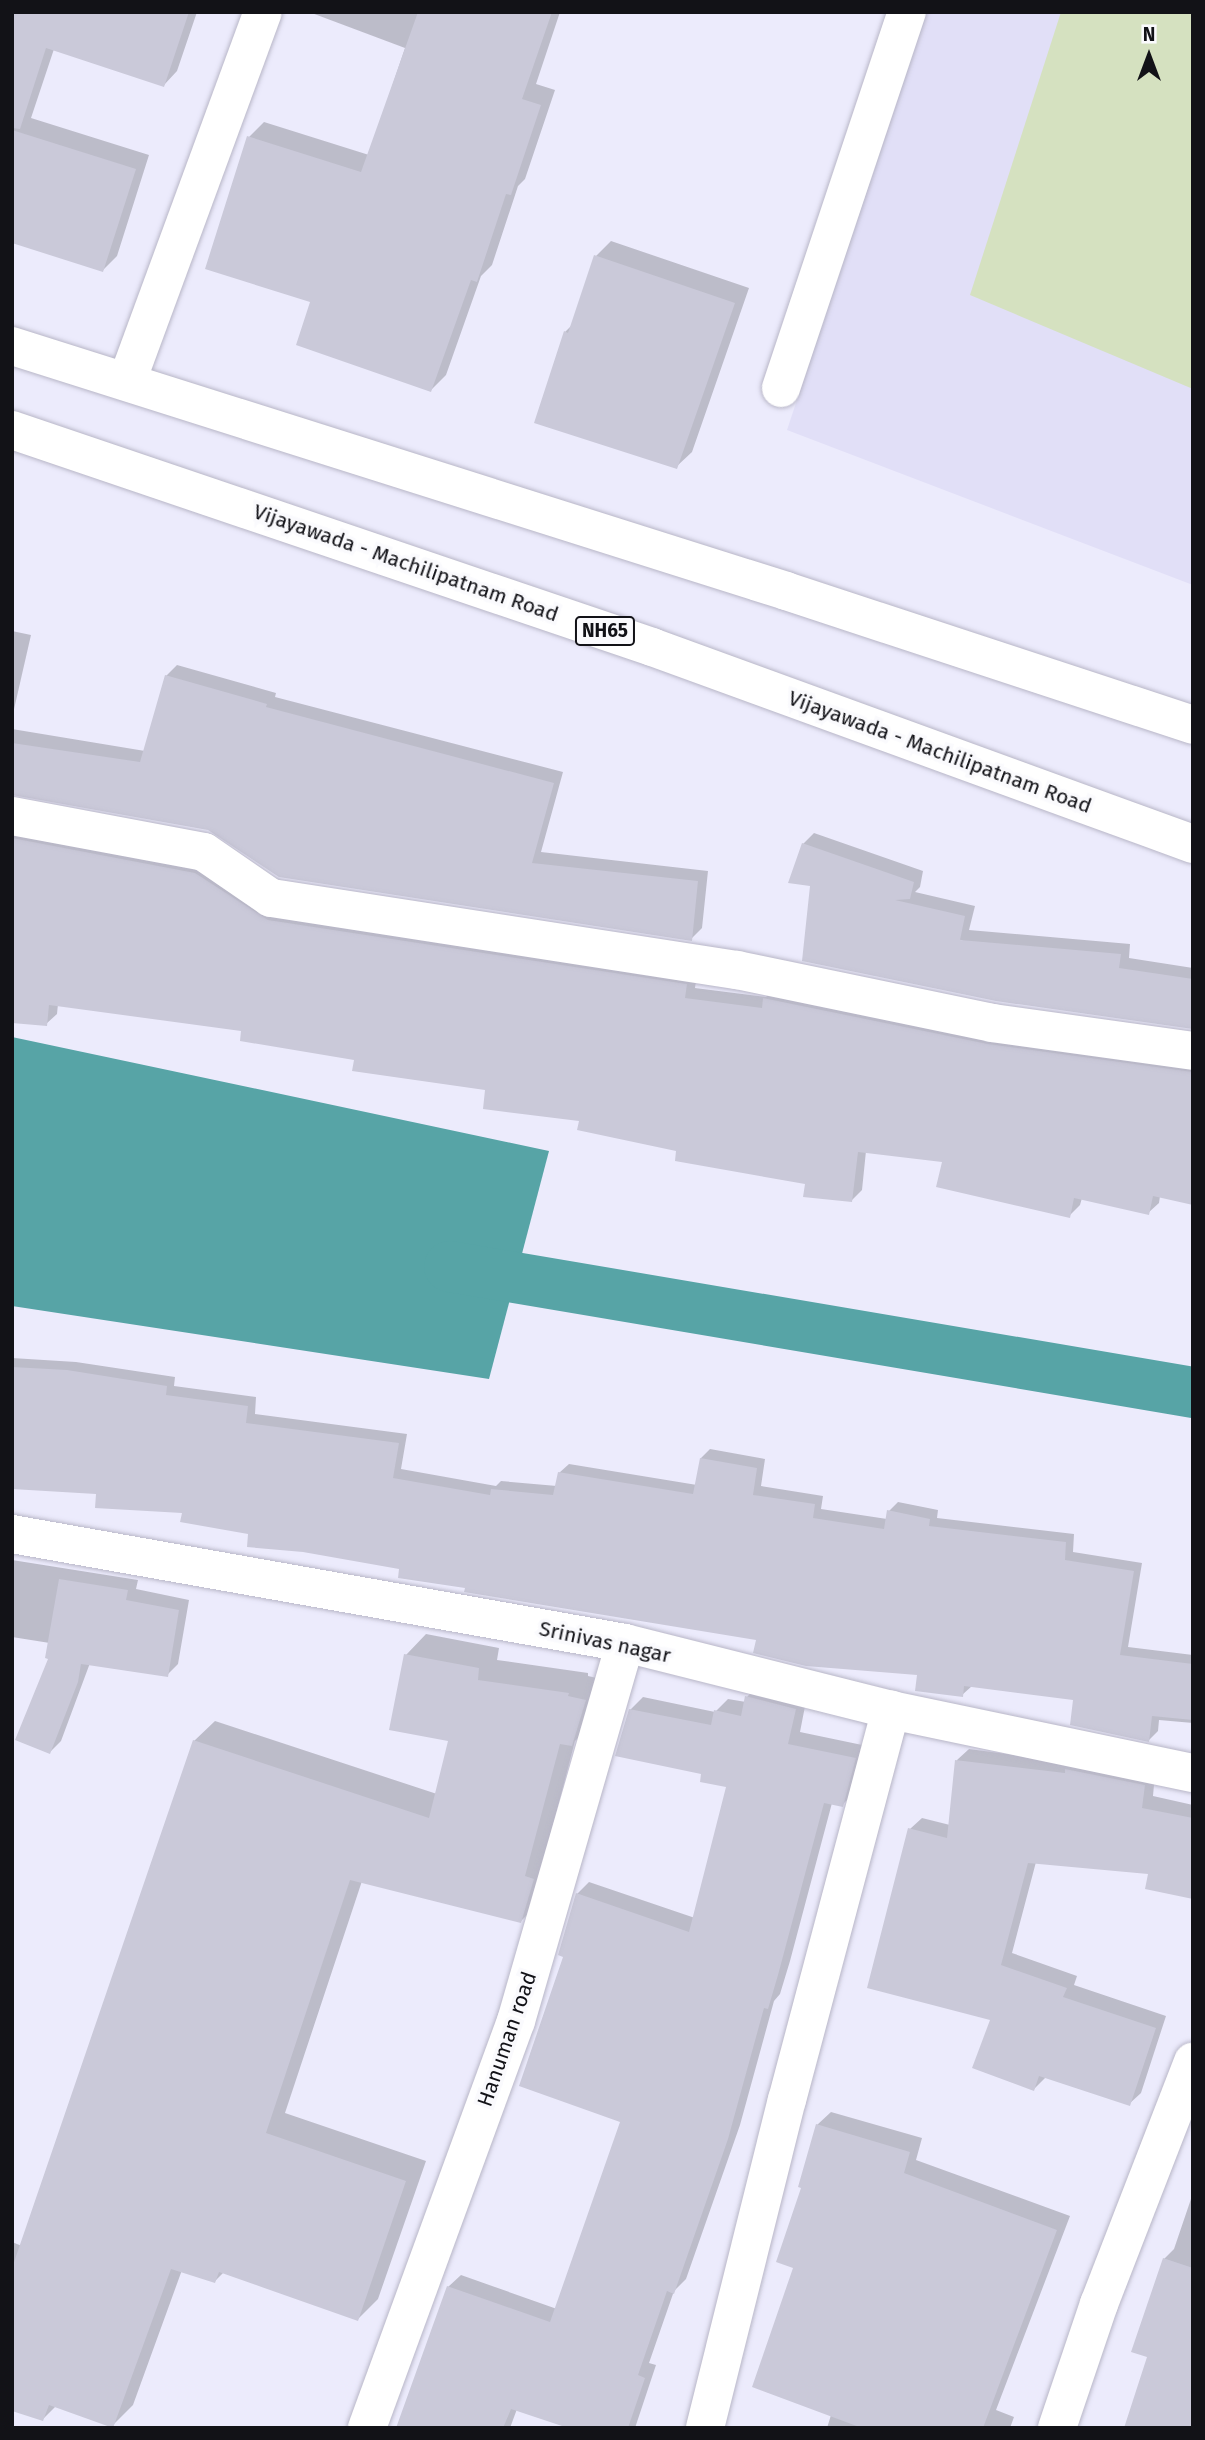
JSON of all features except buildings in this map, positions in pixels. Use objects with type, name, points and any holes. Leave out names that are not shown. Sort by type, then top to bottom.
[{"type":"main road","points":[[127,381],[263,12]]},
{"type":"main road","points":[[781,388],[907,12]]},
{"type":"main road","points":[[12,346],[786,591],[1193,725]]},
{"type":"main road","name":"Vijayawada - Machilipatnam Road","points":[[12,430],[652,647],[1193,845]]},
{"type":"main road","points":[[12,816],[204,852],[271,898],[737,970],[992,1023],[1193,1051]]},
{"type":"main road","name":"Srinivas nagar","points":[[12,1534],[625,1643],[891,1710],[1193,1773]]},
{"type":"main road","name":"Hanuman road","points":[[367,2428],[516,2021],[625,1643]]},
{"type":"main road","points":[[705,2428],[787,2100],[891,1710]]},
{"type":"main road","points":[[1057,2428],[1100,2304],[1193,2062]]},
{"type":"shaded area","points":[[926,12],[1193,12],[1193,585],[787,430]]},
{"type":"shaded area","points":[[1061,12],[1193,12],[1193,389],[970,295]]},
{"type":"shaded area","points":[[12,1037],[549,1151],[489,1379],[12,1306]]},
{"type":"waterway","points":[[449,1266],[1193,1392]]}]
